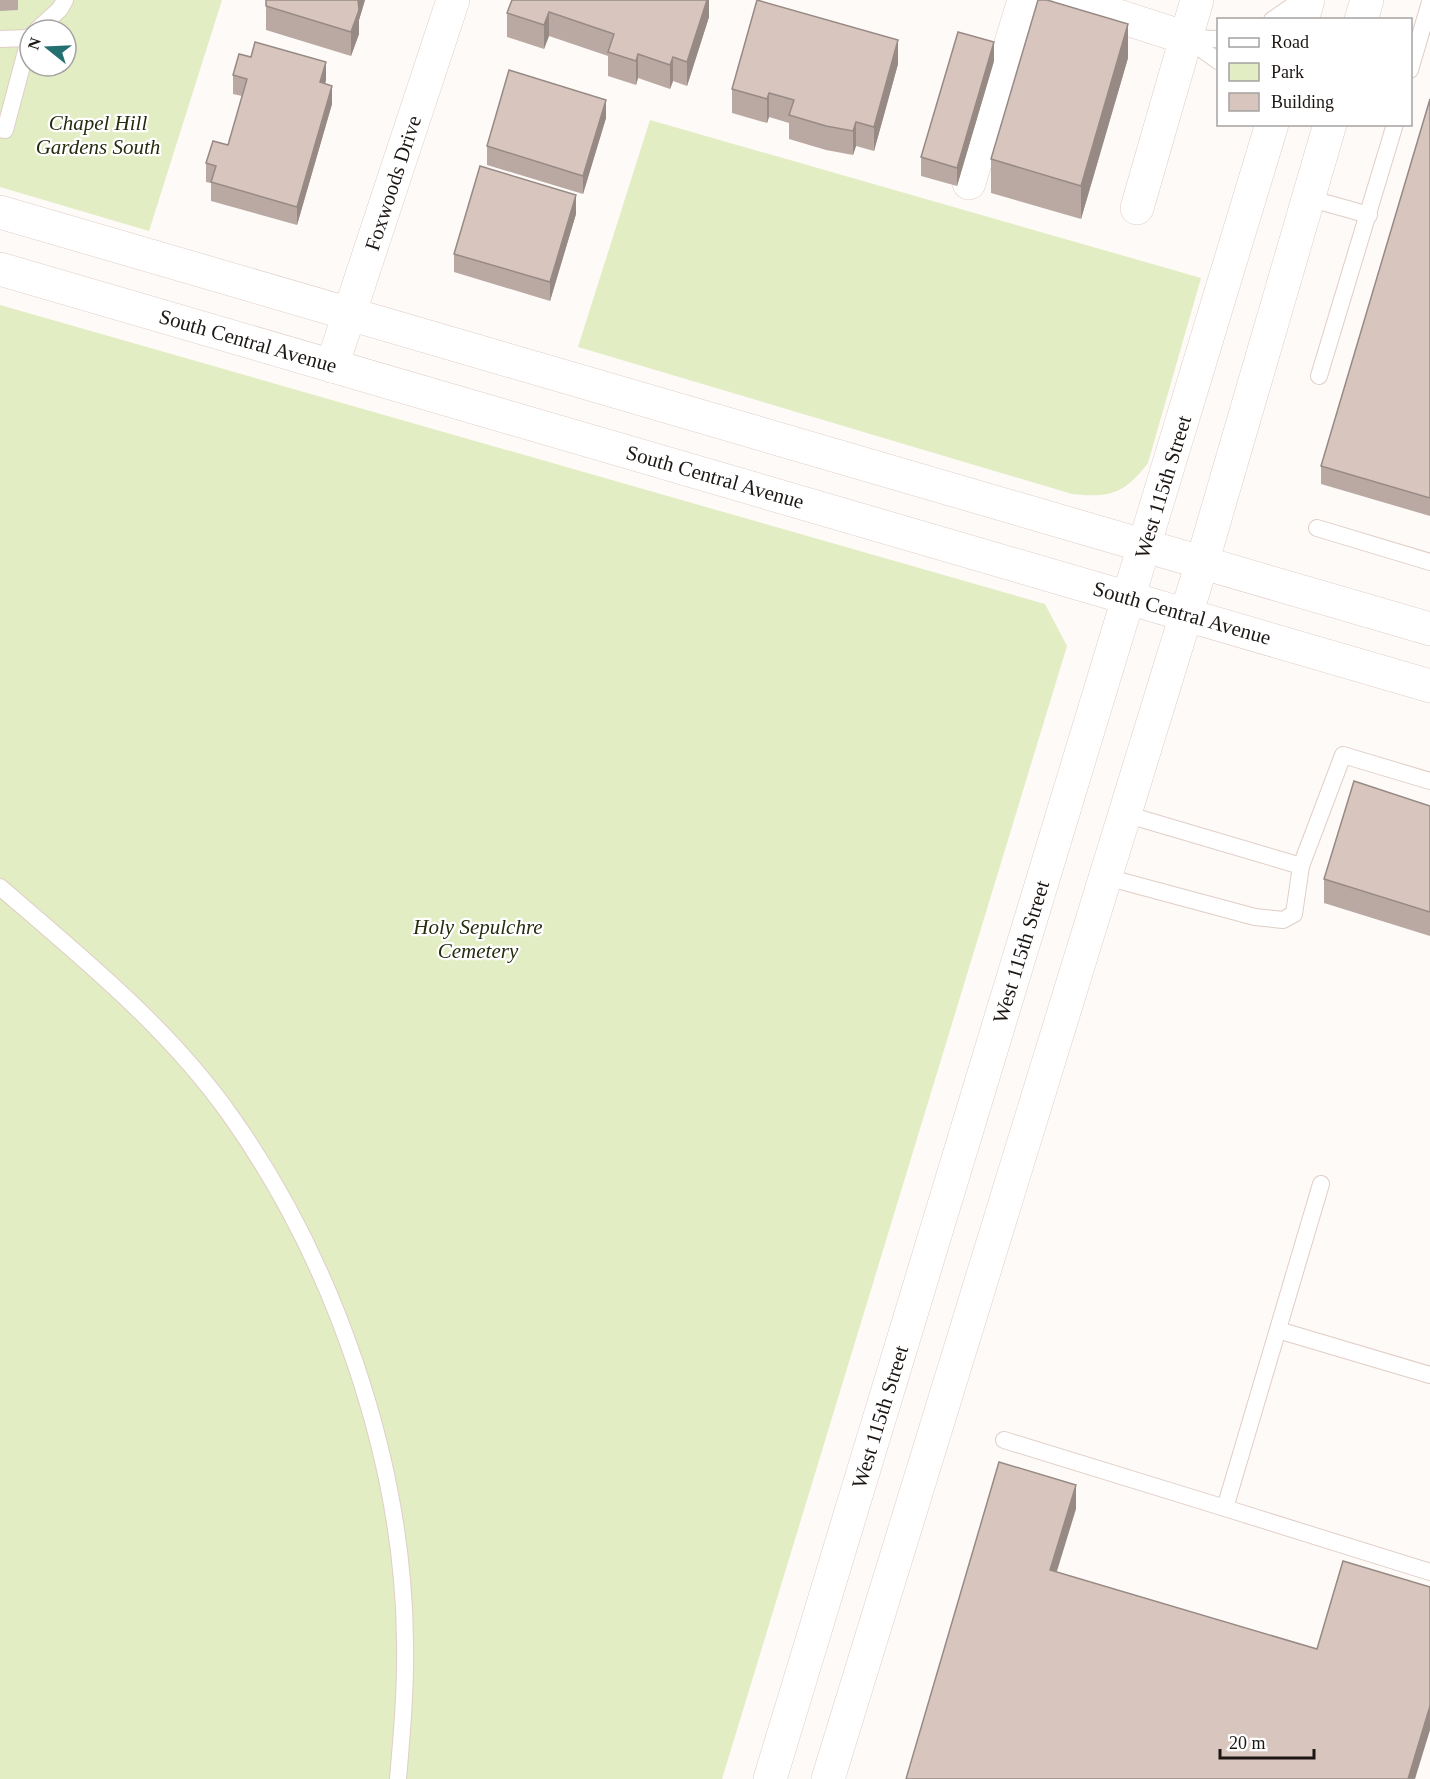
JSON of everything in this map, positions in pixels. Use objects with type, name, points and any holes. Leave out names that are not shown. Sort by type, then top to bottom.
[{"type":"street","name":"Foxwoods Drive","points":[[332,366],[453,0]]},
{"type":"street","points":[[969,183],[1024,0]]},
{"type":"street","points":[[1069,0],[1186,38]]},
{"type":"street","points":[[1137,208],[1197,0]]},
{"type":"street","points":[[1303,18],[1308,0]]},
{"type":"street","points":[[1362,18],[1366,0]]},
{"type":"street","points":[[828,1779],[1202,563],[1329,126]]},
{"type":"street","name":"West 115th Street","points":[[770,1779],[1145,546],[1268,128]]},
{"type":"street","points":[[0,212],[1430,629]]},
{"type":"street","name":"South Central Avenue","points":[[0,268],[1430,686]]},
{"type":"lane","points":[[50,18],[60,9],[65,0]]},
{"type":"lane","points":[[1275,18],[1301,0]]},
{"type":"lane","points":[[1412,63],[1430,2]]},
{"type":"lane","points":[[0,39],[18,37]]},
{"type":"lane","points":[[1186,38],[1217,39]]},
{"type":"lane","points":[[1186,38],[1217,60]]},
{"type":"lane","points":[[0,129],[5,130],[20,78]]},
{"type":"lane","points":[[1319,376],[1394,126]]},
{"type":"lane","points":[[1308,198],[1368,215]]},
{"type":"lane","points":[[1317,528],[1430,562]]},
{"type":"lane","points":[[1106,877],[1255,917],[1283,920],[1294,914],[1301,866],[1343,755],[1430,781]]},
{"type":"lane","points":[[1125,814],[1301,866]]},
{"type":"lane","points":[[0,887],[152,1023],[230,1114],[267,1171],[331,1298],[355,1357],[373,1421],[389,1498],[400,1568],[405,1640],[398,1779]]},
{"type":"lane","points":[[1225,1508],[1321,1184]]},
{"type":"lane","points":[[1278,1330],[1430,1375]]},
{"type":"lane","points":[[1004,1440],[1430,1572]]},
{"type":"green space","name":"Chapel Hill Gardens South","points":[[0,0],[222,0],[149,231],[0,187]]},
{"type":"green space","points":[[650,120],[1201,278],[1148,463],[1131,481],[1115,492],[1097,495],[1072,494],[578,347]]},
{"type":"green space","name":"Holy Sepulchre Cemetery","points":[[0,305],[1045,604],[1067,646],[722,1779],[0,1779]]},
{"type":"building","points":[[266,0],[358,0],[359,10],[351,32],[266,6]]},
{"type":"building","points":[[512,0],[707,0],[687,62],[673,57],[670,65],[638,54],[636,61],[608,52],[614,34],[549,12],[544,25],[507,13]]},
{"type":"building","points":[[757,0],[898,40],[874,127],[856,122],[853,131],[826,126],[789,115],[794,100],[769,93],[767,99],[732,89]]},
{"type":"building","points":[[1038,0],[1047,0],[1128,24],[1081,186],[991,159]]},
{"type":"building","points":[[958,32],[994,42],[957,168],[921,157]]},
{"type":"building","points":[[255,42],[326,62],[320,82],[332,86],[297,207],[211,182],[216,166],[206,163],[213,141],[228,145],[247,79],[233,75],[239,54],[251,57]]},
{"type":"building","points":[[509,70],[606,100],[583,176],[487,146]]},
{"type":"building","points":[[1430,99],[1430,498],[1321,466]]},
{"type":"building","points":[[480,166],[576,195],[550,282],[454,254]]},
{"type":"building","points":[[1354,781],[1430,806],[1430,912],[1324,879]]},
{"type":"building","points":[[999,1462],[1076,1485],[1050,1570],[1317,1649],[1343,1561],[1430,1587],[1430,1706],[1408,1779],[906,1779]]}]
